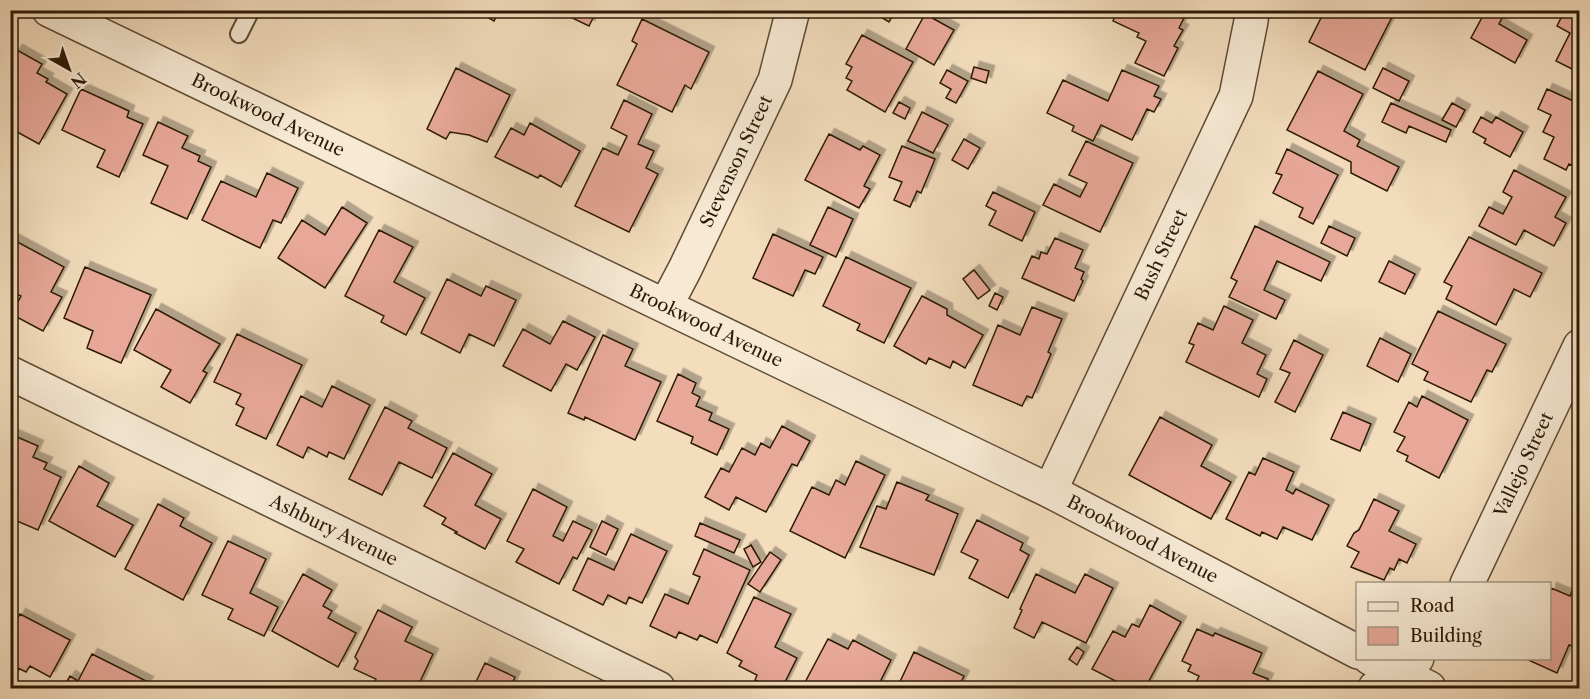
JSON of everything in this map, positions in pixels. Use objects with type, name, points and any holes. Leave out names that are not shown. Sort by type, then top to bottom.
[{"type":"street","name":"Brookwood Avenue","points":[[49,10],[1050,491],[1356,651]]},
{"type":"street","name":"Stevenson Street","points":[[666,305],[775,80],[793,10]]},
{"type":"street","name":"Bush Street","points":[[1050,491],[1236,96],[1252,10]]},
{"type":"street","name":"Vallejo Street","points":[[1468,582],[1580,346]]},
{"type":"street","name":"Ashbury Avenue","points":[[10,373],[657,688]]},
{"type":"street","points":[[1390,670],[1429,688]]},
{"type":"lane","points":[[239,34],[251,10]]},
{"type":"building","points":[[479,10],[500,10],[494,21],[478,12]]},
{"type":"building","points":[[573,10],[597,10],[589,26],[570,17]]},
{"type":"building","points":[[869,10],[896,10],[889,22]]},
{"type":"building","points":[[1118,10],[1188,10],[1179,28],[1183,30],[1174,46],[1178,48],[1164,76],[1135,63],[1146,41],[1137,37],[1139,33],[1113,21]]},
{"type":"building","points":[[1325,10],[1379,10],[1392,17],[1365,70],[1309,42]]},
{"type":"building","points":[[1486,10],[1502,18],[1499,24],[1527,40],[1515,63],[1471,38]]},
{"type":"building","points":[[1565,10],[1580,12],[1580,73],[1556,61],[1570,33],[1557,26]]},
{"type":"building","points":[[925,14],[954,30],[934,65],[906,49]]},
{"type":"building","points":[[642,19],[709,52],[691,89],[685,85],[672,112],[617,85],[637,44],[632,41]]},
{"type":"building","points":[[862,35],[913,62],[885,112],[847,90],[852,81],[846,78],[852,67],[846,64]]},
{"type":"building","points":[[17,50],[42,64],[37,73],[48,79],[46,82],[67,94],[39,144],[10,128],[10,111],[18,97],[10,93],[10,61]]},
{"type":"building","points":[[974,67],[989,71],[986,83],[971,78]]},
{"type":"building","points":[[456,68],[510,95],[487,142],[469,135],[450,132],[446,139],[427,129]]},
{"type":"building","points":[[1383,68],[1409,81],[1399,101],[1373,88]]},
{"type":"building","points":[[947,70],[968,81],[956,103],[946,98],[951,89],[940,83]]},
{"type":"building","points":[[1122,70],[1159,86],[1154,96],[1161,99],[1154,112],[1147,109],[1132,140],[1101,125],[1093,141],[1072,131],[1074,126],[1047,113],[1063,80],[1108,101]]},
{"type":"building","points":[[1318,71],[1363,94],[1344,131],[1360,140],[1357,146],[1399,167],[1387,191],[1351,173],[1351,162],[1287,130]]},
{"type":"building","points":[[81,89],[129,111],[127,117],[143,124],[119,177],[97,167],[105,150],[62,130]]},
{"type":"building","points":[[1547,89],[1580,104],[1580,169],[1569,164],[1566,170],[1544,159],[1554,137],[1543,132],[1551,115],[1538,109]]},
{"type":"building","points":[[624,100],[652,114],[638,144],[654,151],[646,168],[658,174],[629,232],[575,206],[603,148],[618,155],[627,136],[611,128]]},
{"type":"building","points":[[899,102],[910,108],[905,119],[893,113]]},
{"type":"building","points":[[1391,103],[1451,130],[1446,142],[1409,126],[1406,133],[1382,122]]},
{"type":"building","points":[[1452,103],[1465,110],[1456,127],[1442,120]]},
{"type":"building","points":[[922,112],[948,125],[933,153],[908,141]]},
{"type":"building","points":[[1481,117],[1492,123],[1496,117],[1523,132],[1510,157],[1484,143],[1486,139],[1473,132]]},
{"type":"building","points":[[158,122],[188,136],[182,148],[200,156],[198,161],[211,167],[187,219],[151,203],[168,166],[143,155]]},
{"type":"building","points":[[530,123],[580,151],[561,187],[540,175],[538,178],[495,157],[511,128],[524,135]]},
{"type":"building","points":[[829,134],[860,150],[863,146],[880,155],[864,186],[870,189],[859,208],[805,180]]},
{"type":"building","points":[[964,139],[980,148],[968,169],[952,160]]},
{"type":"building","points":[[1086,141],[1133,163],[1100,232],[1043,205],[1054,184],[1080,197],[1087,183],[1069,175]]},
{"type":"building","points":[[902,146],[935,159],[921,193],[917,191],[910,207],[894,200],[902,182],[889,177]]},
{"type":"building","points":[[1287,149],[1338,175],[1313,224],[1299,217],[1303,208],[1273,193],[1282,175],[1276,173]]},
{"type":"building","points":[[1514,170],[1566,197],[1555,217],[1566,223],[1554,246],[1524,230],[1516,245],[1479,226],[1489,207],[1503,214],[1512,197],[1503,192]]},
{"type":"building","points":[[267,173],[298,188],[281,223],[273,220],[260,248],[202,220],[221,181],[256,197]]},
{"type":"building","points":[[993,192],[1035,212],[1022,241],[989,225],[996,211],[986,206]]},
{"type":"building","points":[[342,207],[367,223],[325,288],[278,258],[302,220],[325,235]]},
{"type":"building","points":[[828,207],[853,219],[836,257],[810,245]]},
{"type":"building","points":[[1255,226],[1330,262],[1321,281],[1277,261],[1264,290],[1285,300],[1276,319],[1229,297],[1237,281],[1231,278]]},
{"type":"building","points":[[1329,226],[1355,238],[1347,256],[1321,243]]},
{"type":"building","points":[[379,230],[413,247],[394,282],[425,298],[406,335],[381,322],[384,316],[345,296]]},
{"type":"building","points":[[773,234],[823,257],[815,274],[805,270],[793,296],[753,278]]},
{"type":"building","points":[[1469,237],[1542,273],[1530,297],[1514,289],[1496,325],[1446,299],[1452,286],[1444,282]]},
{"type":"building","points":[[10,238],[64,267],[51,292],[62,297],[43,331],[11,314],[21,296],[10,291],[12,287],[10,286]]},
{"type":"building","points":[[1055,238],[1083,250],[1075,268],[1084,272],[1081,279],[1083,281],[1074,301],[1022,278],[1032,256],[1039,259],[1041,252],[1047,254]]},
{"type":"building","points":[[846,257],[911,288],[884,343],[857,330],[860,324],[823,306]]},
{"type":"building","points":[[1389,261],[1415,274],[1405,294],[1379,282]]},
{"type":"building","points":[[85,267],[151,295],[121,363],[87,348],[93,331],[64,318]]},
{"type":"building","points":[[974,270],[990,290],[978,299],[963,279]]},
{"type":"building","points":[[447,279],[481,296],[486,286],[516,300],[494,346],[469,334],[460,353],[421,333]]},
{"type":"building","points":[[995,293],[1003,297],[997,310],[989,306]]},
{"type":"building","points":[[922,296],[947,309],[947,315],[983,335],[965,368],[953,361],[950,368],[929,358],[926,364],[894,346]]},
{"type":"building","points":[[1224,306],[1253,320],[1242,343],[1266,355],[1257,374],[1267,379],[1259,397],[1186,362],[1194,345],[1189,343],[1198,323],[1213,330]]},
{"type":"building","points":[[1032,307],[1062,319],[1048,352],[1051,354],[1032,398],[1027,396],[1022,406],[973,385],[998,325],[1020,335]]},
{"type":"building","points":[[156,309],[220,344],[203,371],[207,373],[190,403],[161,387],[171,370],[134,350]]},
{"type":"building","points":[[1438,311],[1506,344],[1492,372],[1487,370],[1471,402],[1424,380],[1428,372],[1412,364]]},
{"type":"building","points":[[563,321],[595,337],[577,370],[566,364],[551,391],[503,366],[523,329],[550,344]]},
{"type":"building","points":[[237,334],[302,365],[266,439],[236,425],[244,408],[236,404],[241,394],[214,382]]},
{"type":"building","points":[[603,335],[633,349],[625,366],[661,382],[635,440],[585,417],[584,420],[568,413]]},
{"type":"building","points":[[1380,338],[1411,354],[1398,382],[1367,366]]},
{"type":"building","points":[[1294,340],[1323,355],[1295,412],[1275,402],[1290,373],[1280,369]]},
{"type":"building","points":[[678,374],[696,383],[692,393],[700,397],[696,406],[712,413],[709,420],[729,429],[717,455],[691,443],[693,437],[657,421]]},
{"type":"building","points":[[332,386],[370,405],[344,459],[329,452],[327,457],[308,447],[303,458],[277,445],[301,396],[322,407]]},
{"type":"building","points":[[1422,396],[1468,420],[1439,478],[1406,461],[1408,456],[1397,451],[1405,437],[1394,432],[1409,402],[1417,407]]},
{"type":"building","points":[[385,407],[412,421],[408,428],[447,448],[432,478],[399,462],[382,495],[349,479]]},
{"type":"building","points":[[1343,412],[1371,424],[1360,451],[1331,439]]},
{"type":"building","points":[[1160,417],[1212,445],[1201,466],[1231,482],[1211,519],[1129,475]]},
{"type":"building","points":[[782,426],[810,441],[797,466],[792,464],[766,512],[736,497],[729,510],[705,497],[721,468],[729,472],[742,448],[755,455],[761,443],[770,448]]},
{"type":"building","points":[[10,434],[38,446],[33,457],[47,463],[44,469],[61,477],[38,530],[10,518]]},
{"type":"building","points":[[453,453],[492,474],[475,505],[501,519],[485,549],[442,524],[446,518],[424,506]]},
{"type":"building","points":[[1263,458],[1294,472],[1286,490],[1293,494],[1296,489],[1329,505],[1312,540],[1283,527],[1277,539],[1262,532],[1260,536],[1226,519],[1249,472],[1255,475]]},
{"type":"building","points":[[856,461],[885,475],[845,558],[790,531],[812,487],[829,495],[836,480],[845,485]]},
{"type":"building","points":[[79,466],[109,483],[97,506],[133,525],[115,557],[49,521]]},
{"type":"building","points":[[897,482],[929,495],[926,500],[958,514],[934,575],[860,547],[877,506],[886,509]]},
{"type":"building","points":[[533,489],[567,507],[553,536],[563,541],[573,521],[592,530],[577,559],[573,557],[559,584],[516,562],[524,549],[507,541]]},
{"type":"building","points":[[1374,499],[1399,511],[1389,531],[1416,544],[1407,563],[1399,559],[1394,570],[1390,568],[1384,580],[1351,567],[1359,552],[1347,546],[1354,533],[1359,530]]},
{"type":"building","points":[[158,504],[184,518],[180,526],[212,543],[183,600],[125,569]]},
{"type":"building","points":[[977,520],[1023,543],[1020,550],[1029,555],[1008,598],[969,578],[978,560],[961,552]]},
{"type":"building","points":[[602,521],[618,529],[606,555],[590,547]]},
{"type":"building","points":[[700,523],[740,540],[734,553],[695,536]]},
{"type":"building","points":[[631,534],[667,551],[642,603],[629,597],[626,604],[608,595],[603,605],[573,590],[588,558],[614,570]]},
{"type":"building","points":[[228,541],[266,559],[250,593],[278,607],[264,636],[228,619],[233,609],[202,595]]},
{"type":"building","points":[[751,545],[761,562],[753,567],[744,549]]},
{"type":"building","points":[[704,549],[750,570],[717,643],[700,635],[697,640],[679,632],[676,638],[650,626],[665,594],[688,604],[700,577],[693,574]]},
{"type":"building","points":[[770,552],[781,560],[760,592],[748,584]]},
{"type":"building","points":[[303,574],[332,590],[323,606],[332,611],[328,618],[356,633],[338,667],[272,631]]},
{"type":"building","points":[[1036,574],[1075,593],[1085,574],[1113,588],[1086,643],[1042,622],[1034,638],[1014,628]]},
{"type":"building","points":[[1577,579],[1580,580],[1580,649],[1569,645],[1557,673],[1528,660],[1551,660],[1551,588],[1570,596]]},
{"type":"building","points":[[754,597],[791,614],[775,647],[797,658],[782,688],[773,688],[755,680],[757,675],[739,666],[742,661],[727,653]]},
{"type":"building","points":[[1150,605],[1181,622],[1145,688],[1129,688],[1092,669],[1113,631],[1125,637],[1132,624],[1139,627]]},
{"type":"building","points":[[378,610],[412,627],[405,641],[433,654],[417,688],[372,688],[376,679],[354,669],[358,661],[355,657]]},
{"type":"building","points":[[20,614],[70,640],[50,677],[30,666],[26,672],[18,668],[10,681],[10,632]]},
{"type":"building","points":[[1197,629],[1213,636],[1215,633],[1262,653],[1253,673],[1268,679],[1264,687],[1267,688],[1194,687],[1199,676],[1188,671],[1191,665],[1182,661]]},
{"type":"building","points":[[828,639],[848,649],[853,640],[891,660],[878,686],[883,688],[802,688]]},
{"type":"building","points":[[1077,647],[1084,652],[1077,665],[1069,659]]},
{"type":"building","points":[[914,652],[964,676],[958,688],[897,688]]},
{"type":"building","points":[[92,654],[148,682],[144,688],[63,688],[70,676],[78,681]]},
{"type":"building","points":[[485,663],[515,677],[510,688],[473,688]]}]
